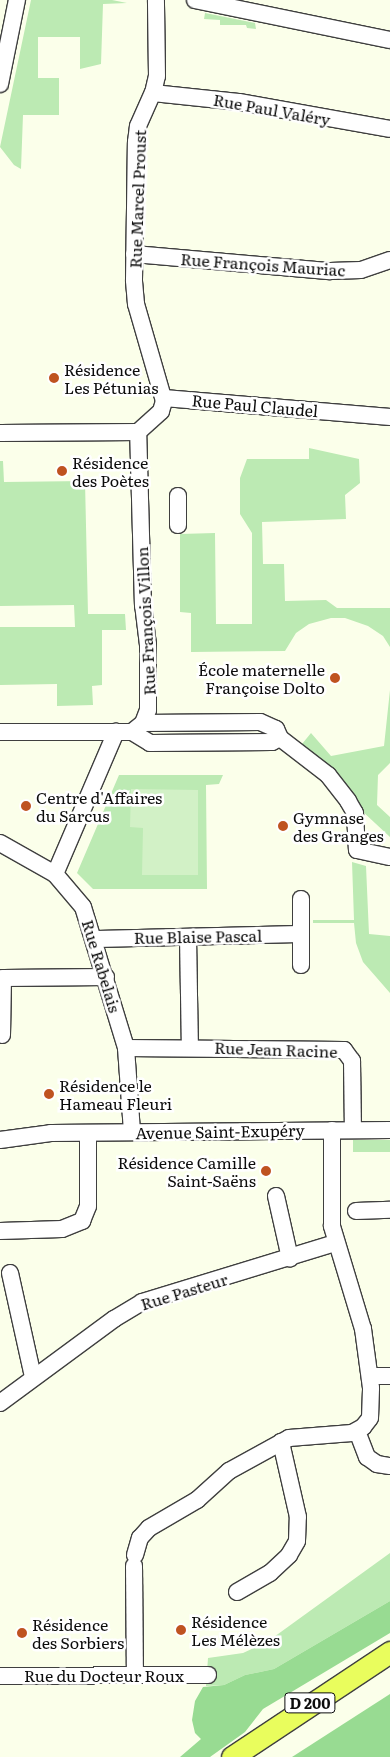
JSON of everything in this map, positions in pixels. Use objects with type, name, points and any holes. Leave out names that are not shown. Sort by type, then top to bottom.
[{"type":"main road","name":"D 200","points":[[232,1757],[390,1652]]},
{"type":"main road","name":"D 200","points":[[257,1757],[390,1668]]},
{"type":"street","points":[[0,84],[17,0]]},
{"type":"street","name":"Rue Marcel Proust","points":[[156,0],[157,66],[153,93],[136,133],[134,254],[136,304],[164,398]]},
{"type":"street","points":[[195,0],[390,40]]},
{"type":"street","name":"Rue Paul Valéry","points":[[153,93],[239,102],[390,129]]},
{"type":"street","name":"Rue François Mauriac","points":[[134,254],[335,271],[361,270],[390,260]]},
{"type":"street","points":[[0,433],[138,432],[161,411],[164,398]]},
{"type":"street","name":"Rue Paul Claudel","points":[[164,398],[390,417]]},
{"type":"street","name":"Rue François Villon","points":[[55,874],[131,729],[148,710],[148,644],[143,606],[138,432]]},
{"type":"street","points":[[178,496],[178,526]]},
{"type":"street","points":[[0,732],[131,729],[150,743],[272,742],[280,738],[328,775],[348,801],[355,813],[357,850],[390,857]]},
{"type":"street","name":"Rue Rabelais","points":[[0,843],[55,874],[83,907],[95,939],[126,1048],[132,1132]]},
{"type":"street","points":[[301,899],[301,965]]},
{"type":"street","name":"Rue Blaise Pascal","points":[[95,939],[301,934]]},
{"type":"street","points":[[188,937],[190,1047]]},
{"type":"street","points":[[2,1035],[3,978],[106,977]]},
{"type":"street","name":"Rue Jean Racine","points":[[126,1048],[190,1047],[344,1050],[352,1061],[353,1130]]},
{"type":"street","name":"Avenue Saint-Exupéry","points":[[0,1129],[51,1133],[390,1130]]},
{"type":"street","points":[[134,1675],[135,1560],[140,1538],[148,1528],[197,1500],[229,1471],[281,1442],[301,1435],[358,1432],[370,1418],[370,1376],[361,1319],[335,1243],[332,1130]]},
{"type":"street","name":"Avenue Saint-Exupéry","points":[[0,1140],[51,1133]]},
{"type":"street","points":[[0,1231],[62,1228],[82,1221],[88,1206],[88,1133]]},
{"type":"street","points":[[276,1196],[290,1258]]},
{"type":"street","points":[[356,1211],[390,1210]]},
{"type":"street","name":"Rue Pasteur","points":[[0,1403],[114,1318],[151,1298],[335,1243]]},
{"type":"street","points":[[10,1272],[34,1377]]},
{"type":"street","points":[[370,1376],[390,1376]]},
{"type":"street","points":[[358,1432],[367,1457],[377,1464],[390,1466]]},
{"type":"street","points":[[237,1592],[270,1573],[297,1541],[298,1517],[281,1442]]},
{"type":"street","name":"Rue du Docteur Roux","points":[[0,1676],[208,1674]]},
{"type":"green space","points":[[31,0],[112,0],[127,3],[103,4],[101,64],[80,69],[80,37],[38,37],[38,78],[59,78],[59,115],[23,115],[21,169],[14,165],[0,147]]},
{"type":"green space","points":[[205,13],[255,23],[256,29],[247,28],[246,25],[220,25],[220,20],[204,19]]},
{"type":"green space","points":[[309,448],[359,459],[360,483],[345,495],[346,519],[262,522],[263,564],[284,564],[285,601],[326,600],[337,608],[390,608],[390,647],[383,636],[368,626],[345,618],[331,618],[309,624],[296,633],[285,651],[191,652],[191,613],[180,612],[180,534],[215,533],[216,624],[252,624],[252,533],[240,514],[240,478],[247,459],[309,459]]},
{"type":"green space","points":[[0,461],[3,461],[4,482],[85,481],[88,614],[125,614],[126,630],[102,630],[102,685],[92,686],[93,705],[57,706],[57,684],[0,685],[0,627],[75,627],[74,605],[0,606]]},
{"type":"green space","points":[[390,690],[390,763],[378,775],[377,805],[390,817],[390,837],[361,810],[336,774],[302,744],[311,733],[331,756],[384,746]]},
{"type":"green space","points":[[119,775],[223,775],[219,784],[206,785],[207,889],[93,889],[77,873]],"holes":[[[198,790],[143,875],[143,827],[131,827]]]},
{"type":"green space","points":[[131,789],[198,790],[198,875],[142,875],[143,828],[130,827]]},
{"type":"green space","points":[[352,862],[366,866],[369,934],[390,936],[390,993],[363,962],[356,943],[354,923],[313,923],[313,920],[354,920]]},
{"type":"green space","points":[[353,1140],[390,1140],[390,1152],[353,1152]]},
{"type":"green space","points":[[390,1553],[390,1601],[274,1669],[245,1675],[224,1685],[206,1686],[208,1658],[243,1653],[267,1642]]},
{"type":"green space","points":[[390,1601],[390,1633],[263,1709],[245,1732],[210,1757],[180,1757],[201,1739],[195,1733],[192,1720],[195,1701],[203,1687],[224,1685],[245,1675],[274,1669]]},
{"type":"green space","points":[[390,1694],[390,1757],[292,1757]]},
{"type":"place","name":"Résidence Les Pétunias","points":[[54,378]]},
{"type":"place","name":"Résidence des Poètes","points":[[62,471]]},
{"type":"place","name":"École maternelle Françoise Dolto","points":[[335,678]]},
{"type":"place","name":"Centre d'Affaires du Sarcus","points":[[26,806]]},
{"type":"place","name":"Gymnase des Granges","points":[[283,826]]},
{"type":"place","name":"Résidence le Hameau Fleuri","points":[[49,1094]]},
{"type":"place","name":"Résidence Camille Saint-Saëns","points":[[266,1171]]},
{"type":"place","name":"Résidence Les Mélèzes","points":[[181,1630]]},
{"type":"place","name":"Résidence des Sorbiers","points":[[22,1633]]}]
